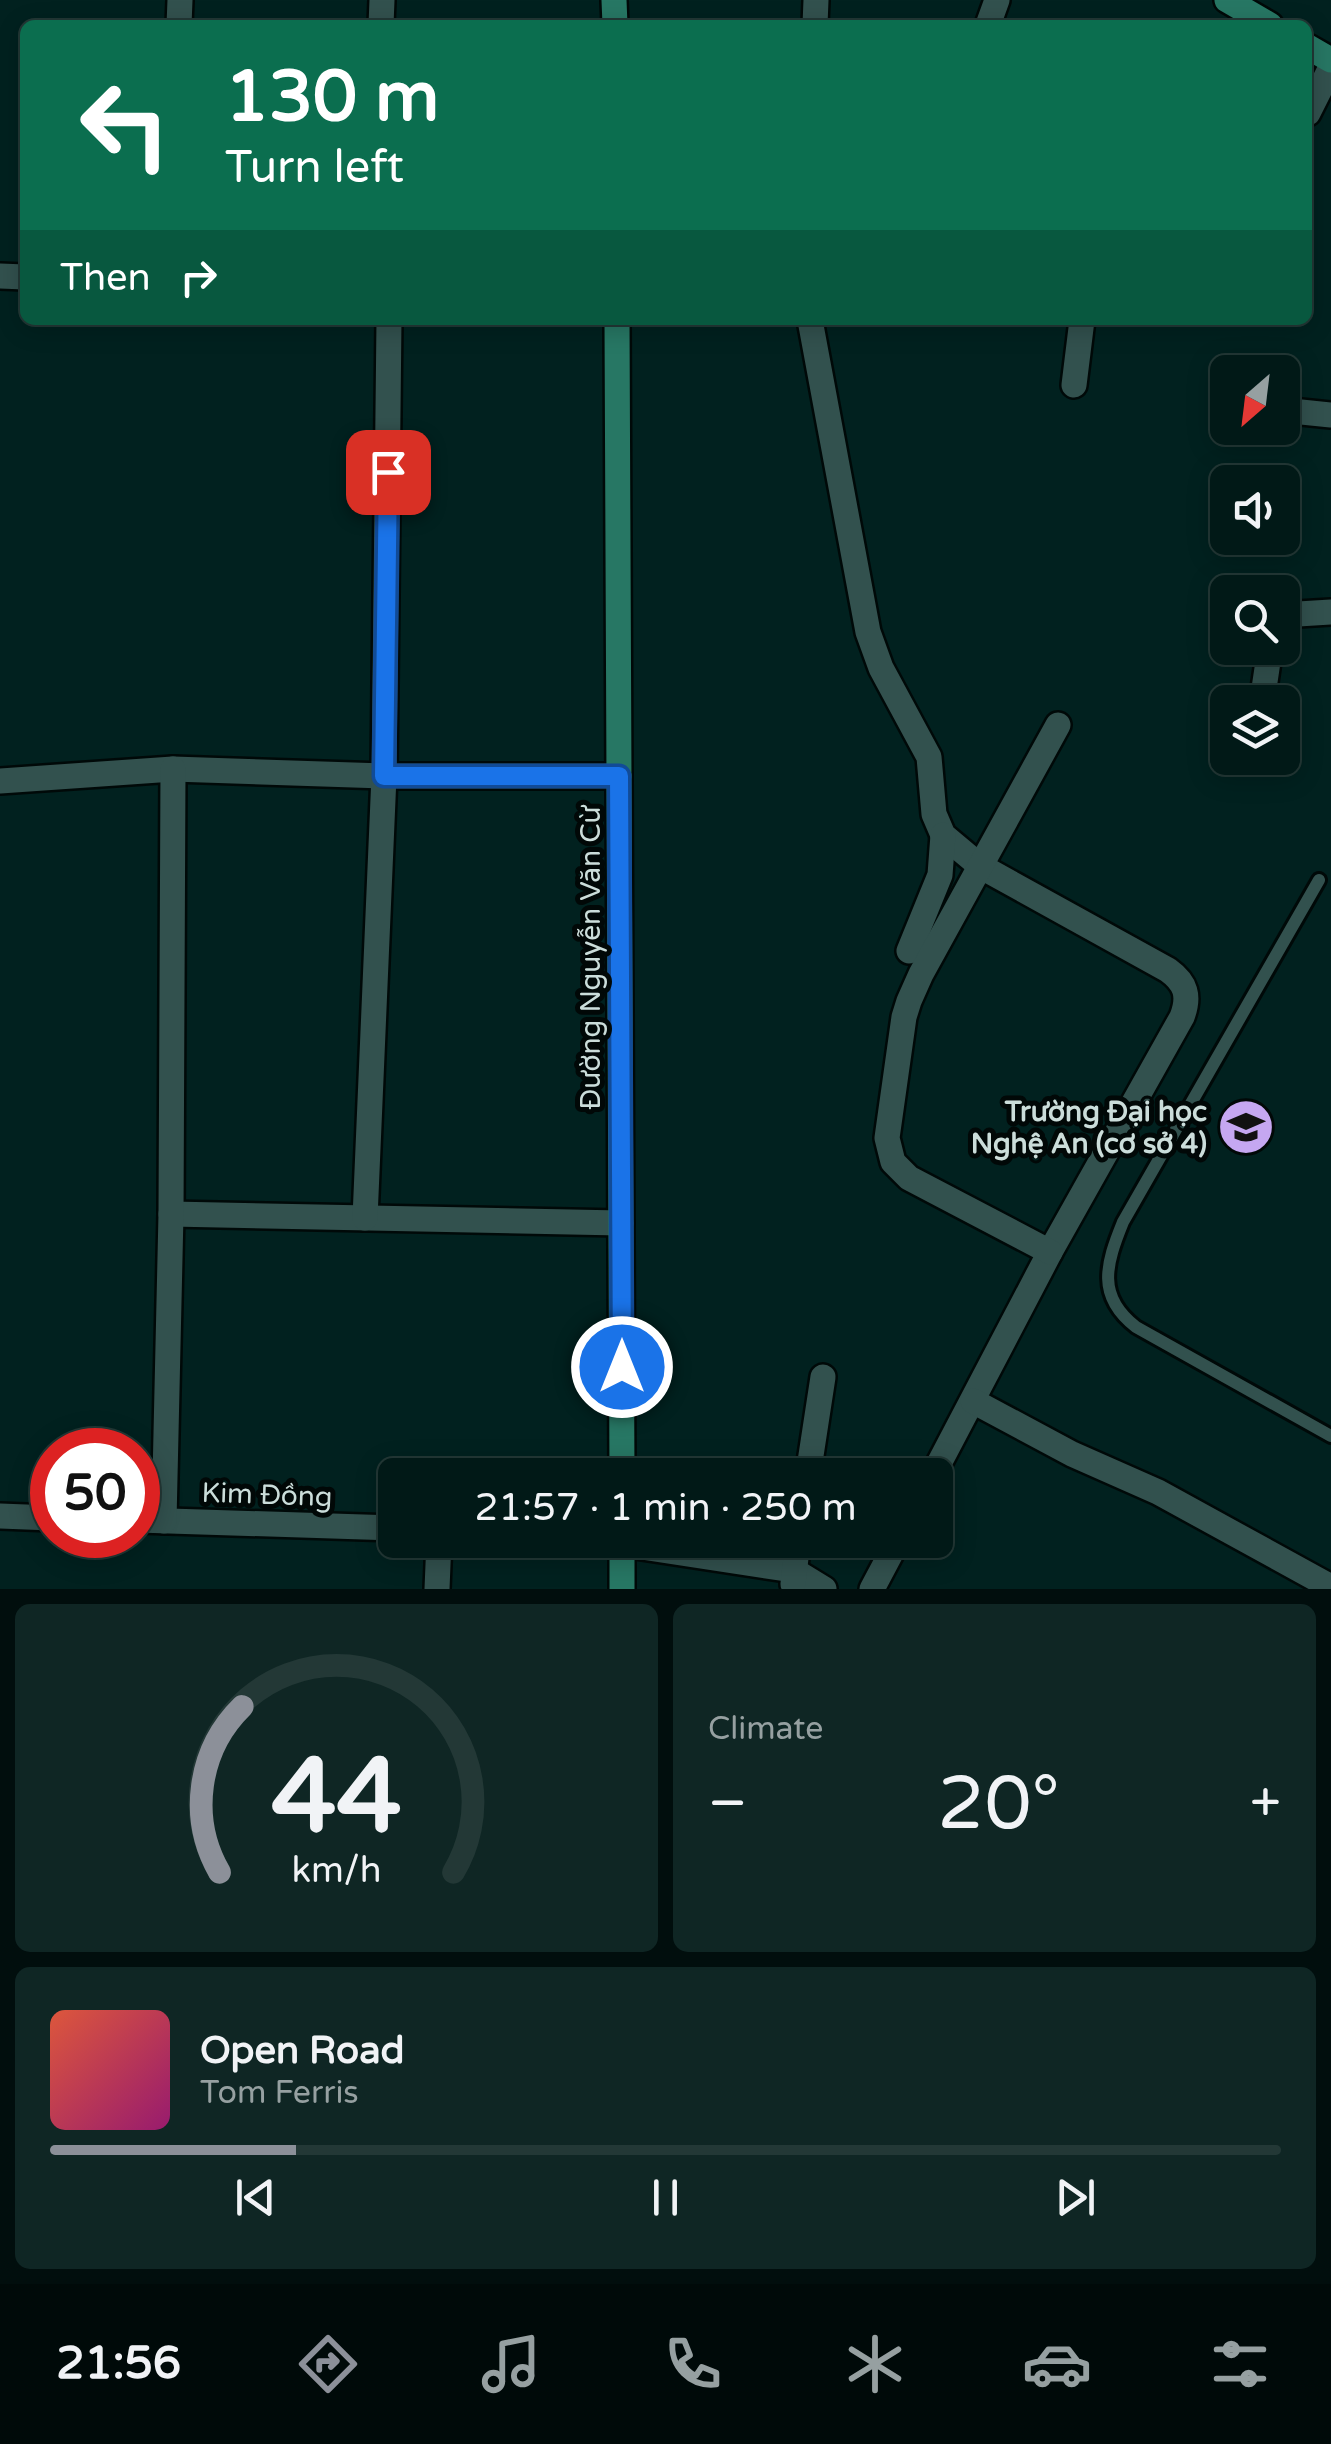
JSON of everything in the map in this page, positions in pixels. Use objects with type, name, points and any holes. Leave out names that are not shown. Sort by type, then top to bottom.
[{"type":"main road","points":[[1227,0],[1261,20]]},
{"type":"main road","name":"Đường Nguyễn Văn Cừ","points":[[617,325],[622,1458]]},
{"type":"main road","points":[[622,1558],[622,1589]]},
{"type":"street","points":[[1312,104],[1331,64]]},
{"type":"street","points":[[365,1218],[384,776],[389,325]]},
{"type":"street","points":[[811,325],[873,650],[929,757],[934,814],[943,835],[980,866],[1168,970],[1184,986],[1187,997],[1182,1016],[1050,1252],[942,1458]]},
{"type":"street","points":[[1074,385],[1081,325]]},
{"type":"street","points":[[1300,412],[1331,415]]},
{"type":"street","points":[[1300,614],[1331,612]]},
{"type":"street","points":[[1050,1252],[909,1178],[893,1162],[887,1138],[909,1001],[1058,725]]},
{"type":"street","points":[[164,1521],[172,770]]},
{"type":"street","points":[[0,781],[172,770],[384,776],[619,776]]},
{"type":"street","points":[[909,951],[940,875],[943,835]]},
{"type":"street","points":[[170,1214],[621,1223]]},
{"type":"street","points":[[811,1458],[823,1377]]},
{"type":"street","points":[[973,1400],[1072,1454],[1158,1492],[1331,1588]]},
{"type":"street","points":[[0,1516],[30,1517]]},
{"type":"street","name":"Kim Đồng","points":[[160,1521],[378,1527]]},
{"type":"street","points":[[437,1589],[438,1558]]},
{"type":"street","points":[[694,1558],[824,1589]]},
{"type":"street","points":[[872,1589],[888,1558]]},
{"type":"lane","points":[[1319,880],[1123,1222],[1113,1246],[1107,1282],[1120,1315],[1136,1327],[1331,1436]]},
{"type":"place","name":"Trường Đại học Nghệ An (cơ sở 4)","points":[[1246,1127]]},
{"type":"route","points":[[388,472],[384,776],[619,776],[622,1367]]}]
